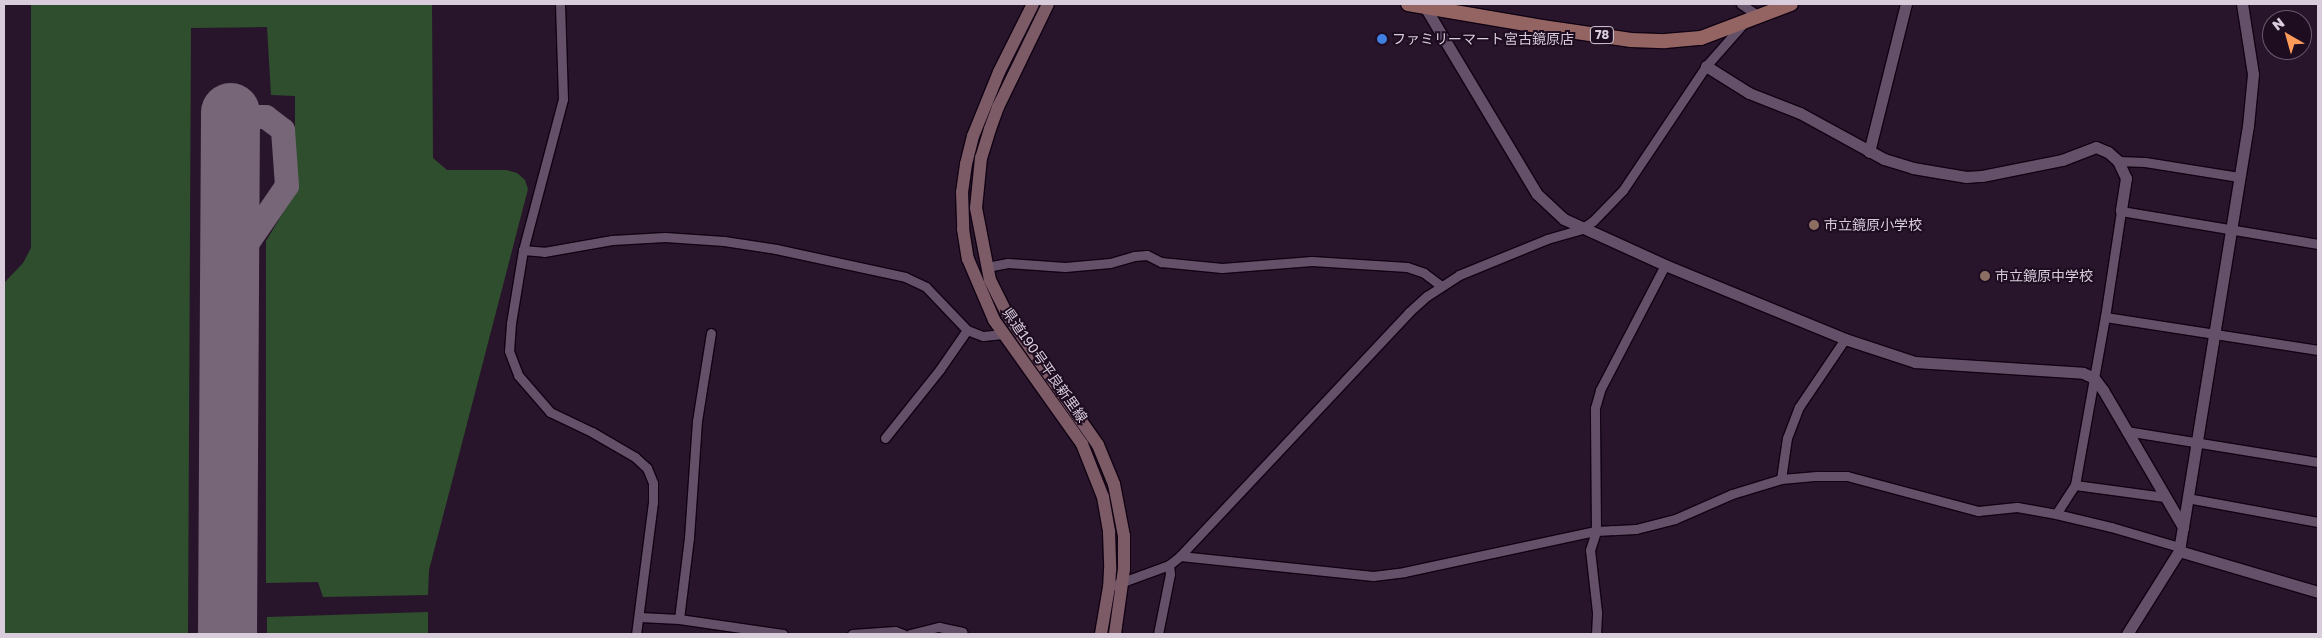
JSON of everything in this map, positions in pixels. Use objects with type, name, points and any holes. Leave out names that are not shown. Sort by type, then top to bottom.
[{"type":"main road","name":"県道190号平良新里線","points":[[1033,4],[999,72],[973,136],[962,192],[963,229],[968,259],[979,288],[1003,334],[1082,444],[1103,497],[1109,532],[1109,587],[1101,634]]},
{"type":"main road","name":"県道190号平良新里線","points":[[1048,4],[998,107],[981,158],[976,208],[987,267],[1008,316],[1098,445],[1119,502],[1124,536],[1122,583],[1115,634]]},
{"type":"main road","name":"78","points":[[1408,4],[1631,40],[1665,41],[1701,38],[1791,4]]},
{"type":"street","points":[[560,4],[563,99],[523,250],[511,323],[509,351],[518,376],[550,412],[592,432],[635,457],[646,468],[652,483],[653,502],[640,617],[636,634]]},
{"type":"street","points":[[1741,4],[1759,16]]},
{"type":"street","points":[[1870,152],[1906,4]]},
{"type":"street","points":[[2127,634],[2179,549],[2183,528],[2196,443],[2216,335],[2253,74],[2242,4]]},
{"type":"street","points":[[1424,7],[1537,194],[1564,219],[1581,229],[1665,266],[1844,339],[1915,362],[2083,373],[2094,378],[2103,390],[2183,528]]},
{"type":"street","points":[[1109,587],[1169,565],[1180,556],[1409,312],[1441,286],[1459,275],[1547,239],[1581,229],[1593,221],[1623,190],[1706,66],[1745,22]]},
{"type":"street","points":[[1706,66],[1749,93],[1800,113],[1870,152],[1913,168],[1966,177],[2062,160],[2096,147],[2108,152],[2118,162],[2126,178],[2105,318],[2075,485],[2056,514]]},
{"type":"street","points":[[2118,162],[2145,162],[2239,177]]},
{"type":"street","points":[[2121,211],[2318,244]]},
{"type":"street","points":[[523,250],[544,252],[612,240],[665,237],[724,241],[776,249],[905,277],[926,287],[967,330],[983,336],[1003,334]]},
{"type":"street","points":[[987,267],[1008,263],[1065,267],[1110,263],[1134,256],[1147,255],[1161,262],[1222,268],[1312,261],[1407,267],[1424,273],[1441,286]]},
{"type":"street","points":[[1596,634],[1597,612],[1590,550],[1596,531],[1595,408],[1604,382],[1665,266]]},
{"type":"street","points":[[2105,318],[2318,350]]},
{"type":"street","points":[[885,438],[940,369],[967,330]]},
{"type":"street","points":[[679,620],[689,538],[697,421],[711,333]]},
{"type":"street","points":[[1781,478],[1787,438],[1799,407],[1844,339]]},
{"type":"street","points":[[2126,431],[2318,462]]},
{"type":"street","points":[[1180,556],[1373,576],[1445,564],[1596,531],[1636,529],[1675,519],[1732,494],[1781,478],[1848,476],[1978,511],[2017,508],[2111,526],[2318,592]]},
{"type":"street","points":[[2075,485],[2164,497]]},
{"type":"street","points":[[2187,498],[2318,522]]},
{"type":"street","points":[[1158,634],[1170,574],[1169,565]]},
{"type":"street","points":[[640,617],[679,620],[783,634]]},
{"type":"street","points":[[910,634],[939,627],[962,632]]},
{"type":"street","points":[[852,634],[895,631],[903,634]]},
{"type":"green space","points":[[31,4],[432,4],[433,158],[447,170],[506,170],[517,173],[525,180],[528,189],[429,570],[428,595],[323,597],[318,582],[266,583],[266,241],[295,193],[295,96],[271,95],[267,27],[191,28],[188,634],[4,634],[4,283],[23,263],[31,248]]},
{"type":"green space","points":[[428,612],[428,634],[267,634],[267,617]]},
{"type":"taxiway","points":[[229,136],[249,117],[266,117],[283,130],[287,186],[229,270]]},
{"type":"runway","points":[[227,634],[230,112]]},
{"type":"place","name":"ファミリーマート宮古鏡原店","points":[[1382,39]]},
{"type":"place","name":"市立鏡原小学校","points":[[1814,225]]},
{"type":"place","name":"市立鏡原中学校","points":[[1985,276]]}]
